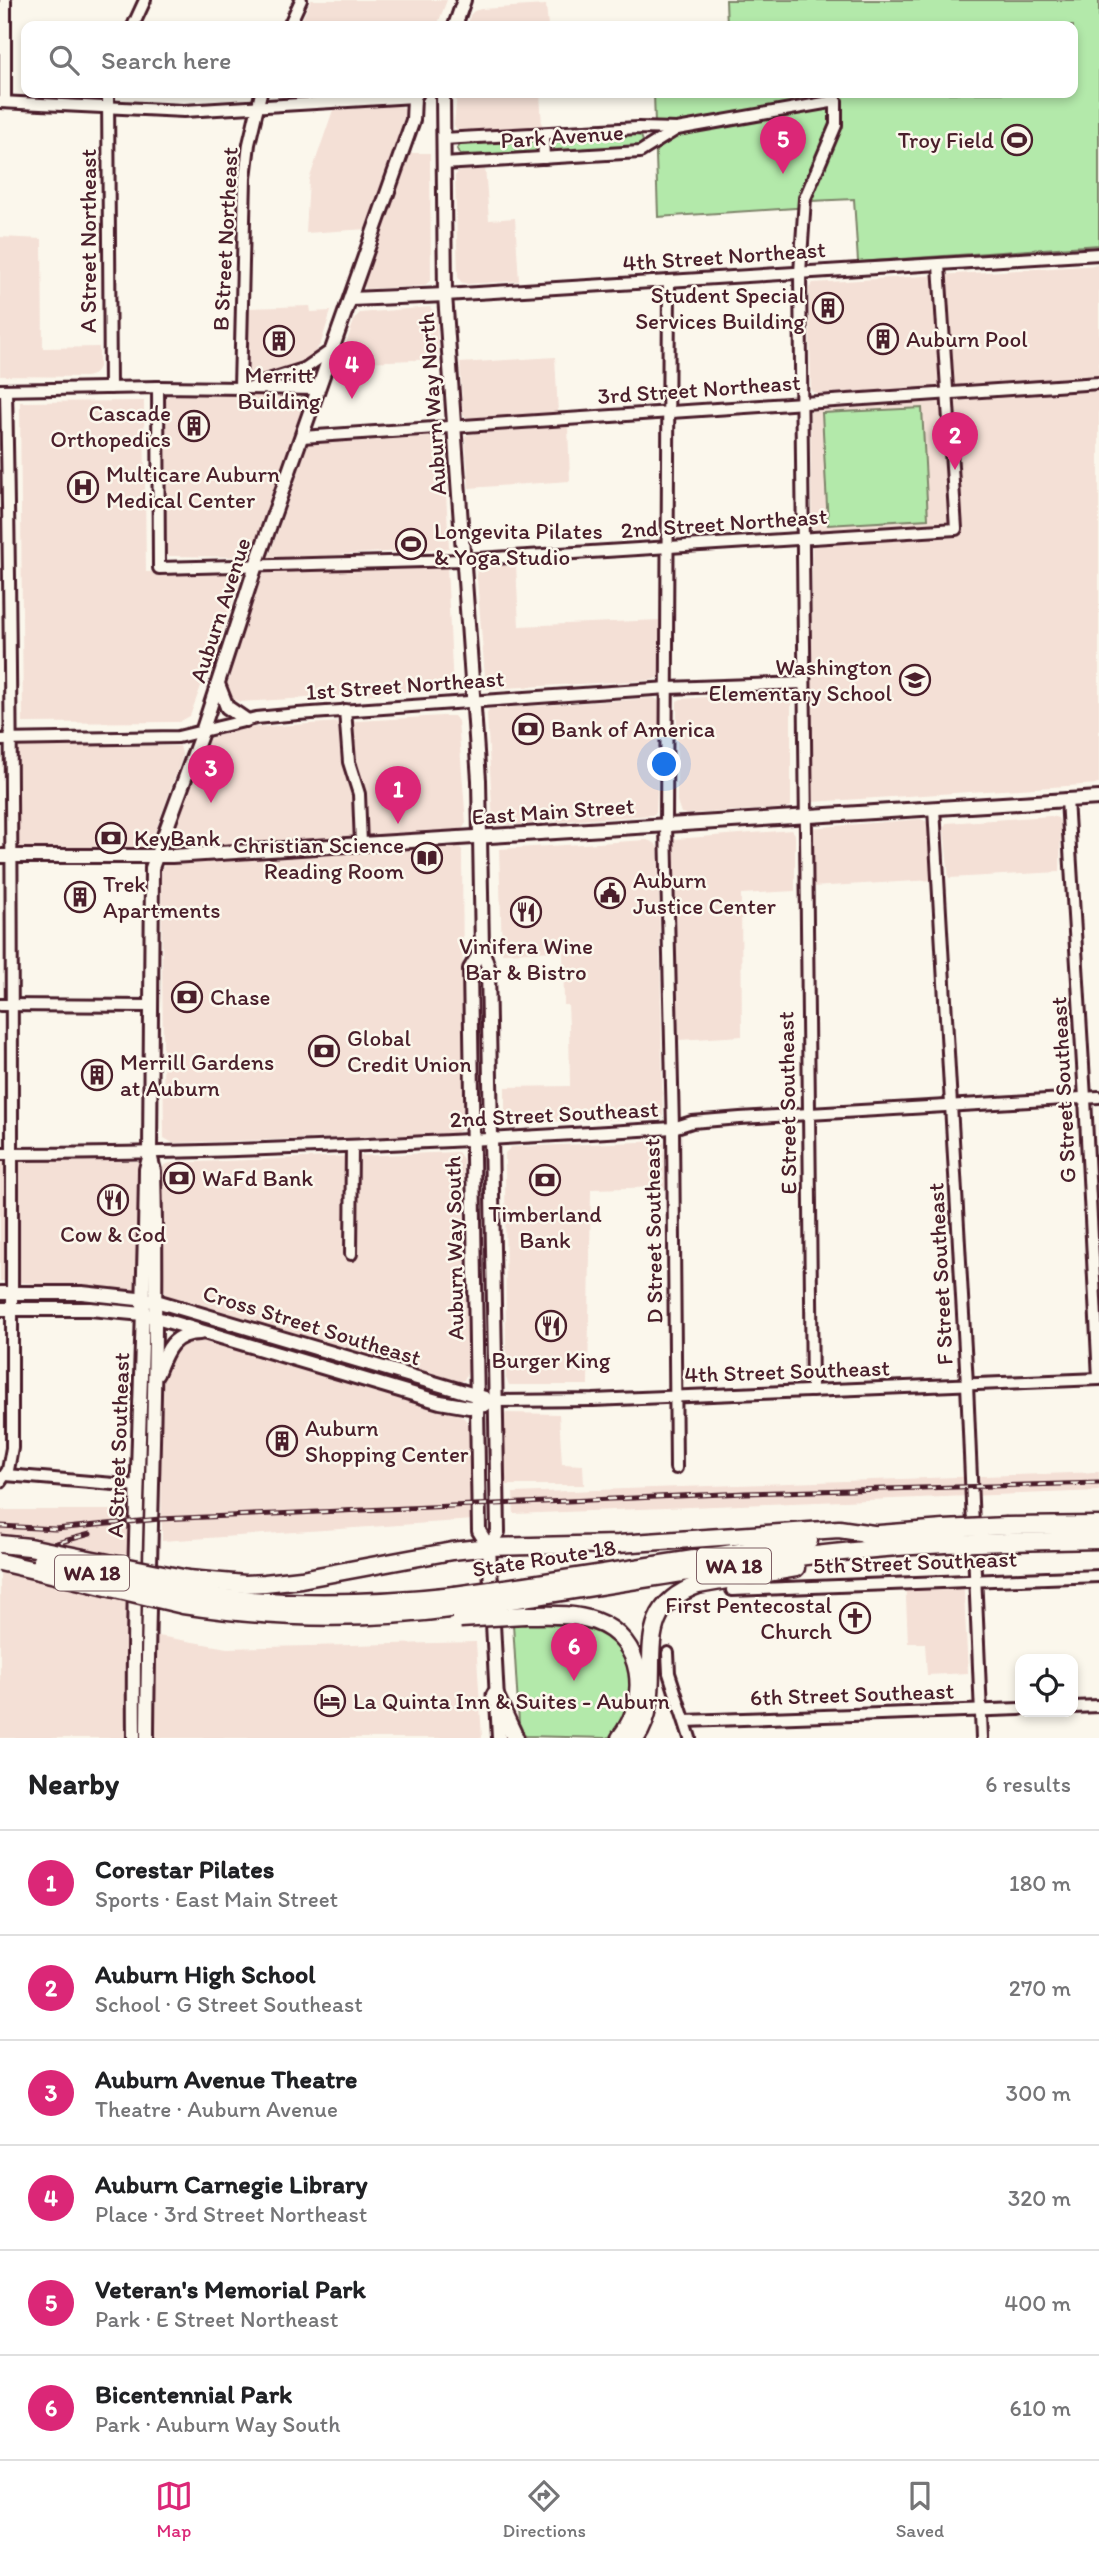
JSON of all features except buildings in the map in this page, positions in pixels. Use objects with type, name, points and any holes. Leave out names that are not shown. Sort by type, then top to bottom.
[{"type":"highway","name":"State Route 18","points":[[0,1546],[101,1576],[185,1593],[257,1615],[359,1617],[457,1607],[524,1591],[731,1552],[873,1534],[1007,1534],[1099,1525]]},
{"type":"highway","points":[[185,1593],[301,1579],[452,1551],[489,1547],[618,1544],[839,1529],[873,1534]]},
{"type":"highway","name":"State Route 18","points":[[1007,1534],[1099,1540]]},
{"type":"highway","name":"State Route 18","points":[[524,1591],[922,1545],[945,1536]]},
{"type":"highway","points":[[636,1738],[650,1708],[653,1631],[661,1612],[676,1595],[718,1581],[800,1567],[897,1556],[922,1545]]},
{"type":"highway","name":"State Route 18","points":[[0,1562],[185,1593],[256,1601],[396,1601],[457,1607]]},
{"type":"highway","points":[[457,1607],[525,1615],[586,1618],[607,1628],[624,1642],[631,1652],[638,1672],[639,1693],[632,1720],[620,1738]]},
{"type":"highway","points":[[495,1695],[515,1738]]},
{"type":"main road","points":[[457,21],[464,0]]},
{"type":"main road","name":"Auburn Avenue","points":[[155,856],[202,732],[256,565],[413,120],[416,98]]},
{"type":"main road","name":"Auburn Way North","points":[[443,98],[446,295],[481,837]]},
{"type":"main road","name":"4th Street Northeast","points":[[351,299],[446,295]]},
{"type":"main road","points":[[218,684],[220,695],[227,707],[246,720]]},
{"type":"main road","name":"East Main Street","points":[[5,856],[155,856],[804,814],[1099,798]]},
{"type":"main road","name":"Auburn Way South","points":[[481,837],[482,949],[488,967],[498,1532],[489,1547]]},
{"type":"main road","name":"A Street Southeast","points":[[134,1738],[138,1486],[150,1300],[146,1169],[150,1154],[152,868],[155,856]]},
{"type":"main road","name":"Auburn Way South","points":[[482,949],[470,969],[479,1531],[489,1547],[499,1738]]},
{"type":"main road","name":"Cross Street Southeast","points":[[6,1293],[82,1293],[150,1300],[478,1402]]},
{"type":"main road","name":"Cross Street Southeast","points":[[6,1309],[90,1309],[149,1316],[458,1406],[495,1401]]},
{"type":"main road","name":"A Street Southeast","points":[[147,1738],[153,1384],[149,1316]]},
{"type":"main road","points":[[153,1384],[168,1347],[174,1340],[191,1333],[217,1335]]},
{"type":"street","points":[[5,0],[2,102],[184,111],[379,98]]},
{"type":"street","points":[[135,21],[145,0]]},
{"type":"street","points":[[292,21],[302,0]]},
{"type":"street","name":"A Street Northeast","points":[[108,98],[110,388]]},
{"type":"street","name":"B Street Northeast","points":[[240,388],[245,190],[259,98]]},
{"type":"street","name":"Park Avenue","points":[[443,139],[638,128],[677,129],[836,101]]},
{"type":"street","name":"E Street Southeast","points":[[813,1391],[804,814],[800,273],[805,198],[836,125],[836,101]]},
{"type":"street","name":"Park Avenue","points":[[443,164],[639,152],[677,129]]},
{"type":"street","points":[[543,134],[544,158]]},
{"type":"street","name":"4th Street Northeast","points":[[446,295],[1099,254]]},
{"type":"street","points":[[939,265],[947,393]]},
{"type":"street","name":"D Street Southeast","points":[[669,281],[666,825],[673,1128],[676,1468]]},
{"type":"street","points":[[240,388],[304,369],[333,349]]},
{"type":"street","name":"3rd Street Northeast","points":[[302,437],[1099,383]]},
{"type":"street","points":[[138,1486],[78,1480],[3,1479],[11,1459],[12,1448],[6,1309],[3,390],[158,387],[318,389]]},
{"type":"street","name":"2nd Street Northeast","points":[[158,387],[159,568],[463,560],[956,529],[947,393]]},
{"type":"street","name":"1st Street Northeast","points":[[6,740],[178,737],[246,720],[345,710],[668,688],[804,683]]},
{"type":"street","points":[[345,710],[349,762],[359,794],[362,844]]},
{"type":"street","name":"G Street Southeast","points":[[1067,799],[1099,1379]]},
{"type":"street","name":"F Street Southeast","points":[[934,808],[967,1384],[982,1738]]},
{"type":"street","points":[[5,1005],[150,1006]]},
{"type":"street","name":"2nd Street Southeast","points":[[5,1154],[150,1154],[473,1141],[673,1128],[692,1122],[1099,1097]]},
{"type":"street","points":[[351,1254],[352,1146]]},
{"type":"street","name":"4th Street Southeast","points":[[495,1401],[1099,1379]]},
{"type":"street","name":"5th Street Southeast","points":[[733,1590],[1099,1576]]},
{"type":"street","points":[[668,1653],[669,1673],[690,1738]]},
{"type":"street","points":[[1078,1707],[1099,1706]]},
{"type":"street","name":"6th Street Southeast","points":[[685,1721],[1015,1709]]},
{"type":"shaded area","points":[[311,0],[447,0],[439,21],[301,21]]},
{"type":"shaded area","points":[[546,5],[548,21],[469,21],[474,11]]},
{"type":"shaded area","points":[[457,98],[540,98],[542,127],[463,133],[457,131],[454,125]]},
{"type":"shaded area","points":[[397,105],[405,108],[406,112],[367,229],[306,233],[309,180],[333,110]]},
{"type":"shaded area","points":[[411,153],[430,153],[431,280],[424,286],[366,289],[362,283]]},
{"type":"shaded area","points":[[485,166],[489,220],[515,218],[519,281],[467,284],[461,282],[458,277],[455,176],[461,168]]},
{"type":"shaded area","points":[[0,237],[42,239],[43,348],[99,347],[99,367],[95,374],[86,377],[0,376]]},
{"type":"shaded area","points":[[1099,265],[1099,784],[812,802],[810,411],[866,407],[865,391],[817,394],[811,391],[809,288],[813,283]]},
{"type":"shaded area","points":[[310,306],[311,312],[331,311],[321,343],[312,357],[279,374],[253,375],[249,372],[248,308]]},
{"type":"shaded area","points":[[430,307],[436,314],[439,359],[339,363],[355,318],[360,313]]},
{"type":"shaded area","points":[[555,357],[558,413],[469,419],[463,415],[460,363]]},
{"type":"shaded area","points":[[171,395],[299,396],[304,401],[305,407],[250,557],[166,556],[165,399]]},
{"type":"shaded area","name":"Multicare Auburn Medical Center","points":[[144,401],[146,572],[243,572],[190,716],[179,722],[23,723],[20,402]]},
{"type":"shaded area","points":[[568,426],[570,481],[469,488],[465,436]]},
{"type":"shaded area","points":[[438,434],[443,439],[449,548],[272,559],[269,557],[308,444]]},
{"type":"shaded area","points":[[516,564],[519,626],[660,620],[660,676],[653,680],[486,689],[476,567]]},
{"type":"shaded area","points":[[445,565],[453,689],[240,702],[228,697],[227,686],[256,578],[260,574],[271,571]]},
{"type":"shaded area","points":[[786,691],[791,695],[791,806],[681,813],[677,801],[677,701]]},
{"type":"shaded area","points":[[655,698],[661,703],[656,813],[496,826],[493,824],[487,714],[489,709]]},
{"type":"shaded area","points":[[454,716],[458,721],[466,823],[460,833],[186,850],[173,846],[172,833],[210,738],[241,728]]},
{"type":"shaded area","points":[[29,742],[34,745],[180,746],[181,760],[150,846],[146,850],[137,847],[34,848],[27,851],[19,848],[19,761],[15,752],[21,744]]},
{"type":"shaded area","points":[[1051,816],[1058,818],[1061,823],[1060,872],[949,878],[944,828],[946,823]]},
{"type":"shaded area","points":[[921,819],[930,823],[934,880],[811,887],[810,828]]},
{"type":"shaded area","points":[[792,830],[795,834],[795,891],[741,894],[742,1036],[679,1040],[675,839]]},
{"type":"shaded area","points":[[647,840],[655,843],[658,848],[663,1118],[505,1123],[505,1087],[570,1086],[569,1026],[568,1005],[564,1005],[563,951],[502,953],[499,849]]},
{"type":"shaded area","points":[[457,844],[462,850],[464,1123],[461,1130],[454,1134],[173,1143],[164,1138],[161,870],[166,861]]},
{"type":"shaded area","points":[[664,1141],[665,1187],[591,1189],[588,1385],[509,1385],[506,1378],[505,1153],[511,1147]]},
{"type":"shaded area","points":[[458,1152],[463,1159],[468,1371],[464,1380],[452,1384],[166,1296],[159,1213],[159,1177],[164,1165]]},
{"type":"shaded area","points":[[0,1161],[142,1161],[141,1287],[134,1291],[0,1281]]},
{"type":"shaded area","points":[[200,1337],[457,1413],[469,1426],[470,1488],[474,1520],[162,1541],[160,1399],[168,1357],[177,1343]]},
{"type":"shaded area","points":[[506,1413],[559,1414],[562,1464],[583,1465],[584,1485],[502,1485],[501,1425]]},
{"type":"shaded area","points":[[1099,1472],[1099,1491],[514,1514],[513,1493]]},
{"type":"shaded area","points":[[0,1510],[128,1510],[125,1738],[0,1738]]},
{"type":"shaded area","points":[[963,1573],[968,1673],[927,1675],[925,1643],[908,1643],[905,1576]]},
{"type":"shaded area","points":[[153,1635],[227,1648],[476,1642],[482,1738],[152,1738]]},
{"type":"green space","points":[[726,0],[1099,0],[1099,245],[858,262],[854,199],[811,201],[810,207],[658,217],[654,98],[1078,98],[1078,21],[727,21]]},
{"type":"green space","points":[[637,134],[643,141],[638,147],[555,151],[552,145],[554,139]]},
{"type":"green space","points":[[533,140],[539,144],[537,152],[460,155],[457,149],[461,144]]},
{"type":"green space","points":[[922,408],[928,519],[828,525],[822,413]]},
{"type":"green space","points":[[513,1624],[554,1624],[592,1630],[608,1638],[620,1650],[628,1667],[631,1691],[625,1717],[614,1733],[608,1738],[525,1736],[519,1723]]},
{"type":"railway","points":[[0,1526],[55,1529],[160,1519],[746,1493],[1099,1483]]},
{"type":"railway","points":[[0,1565],[57,1543],[90,1534]]},
{"type":"place","name":"Troy Field","points":[[1017,140]]},
{"type":"place","name":"Veteran's Memorial Park","points":[[783,174]]},
{"type":"place","name":"Student Special Services Building","points":[[828,308]]},
{"type":"place","name":"Auburn Pool","points":[[883,339]]},
{"type":"place","name":"Merritt Building","points":[[279,341]]},
{"type":"place","name":"Auburn Carnegie Library","points":[[352,399]]},
{"type":"place","name":"Cascade Orthopedics","points":[[194,426]]},
{"type":"place","name":"Auburn High School","points":[[955,470]]},
{"type":"place","name":"Multicare Auburn Medical Center","points":[[83,487]]},
{"type":"place","name":"Longevita Pilates & Yoga Studio","points":[[411,544]]},
{"type":"place","name":"Washington Elementary School","points":[[915,680]]},
{"type":"place","name":"Bank of America","points":[[528,729]]},
{"type":"place","name":"Auburn Avenue Theatre","points":[[211,803]]},
{"type":"place","name":"Corestar Pilates","points":[[398,824]]},
{"type":"place","name":"KeyBank","points":[[111,838]]},
{"type":"place","name":"Christian Science Reading Room","points":[[427,858]]},
{"type":"place","name":"Auburn Justice Center","points":[[610,893]]},
{"type":"place","name":"Trek Apartments","points":[[80,897]]},
{"type":"place","name":"Vinifera Wine Bar & Bistro","points":[[526,912]]},
{"type":"place","name":"Chase","points":[[187,997]]},
{"type":"place","name":"Global Credit Union","points":[[324,1051]]},
{"type":"place","name":"Merrill Gardens at Auburn","points":[[97,1075]]},
{"type":"place","name":"WaFd Bank","points":[[179,1178]]},
{"type":"place","name":"Timberland Bank","points":[[545,1180]]},
{"type":"place","name":"Cow & Cod","points":[[113,1200]]},
{"type":"place","name":"Burger King","points":[[551,1326]]},
{"type":"place","name":"Auburn Shopping Center","points":[[282,1441]]},
{"type":"place","name":"First Pentecostal Church","points":[[855,1618]]},
{"type":"place","name":"Bicentennial Park","points":[[574,1681]]},
{"type":"place","name":"La Quinta Inn & Suites - Auburn","points":[[330,1701]]}]
